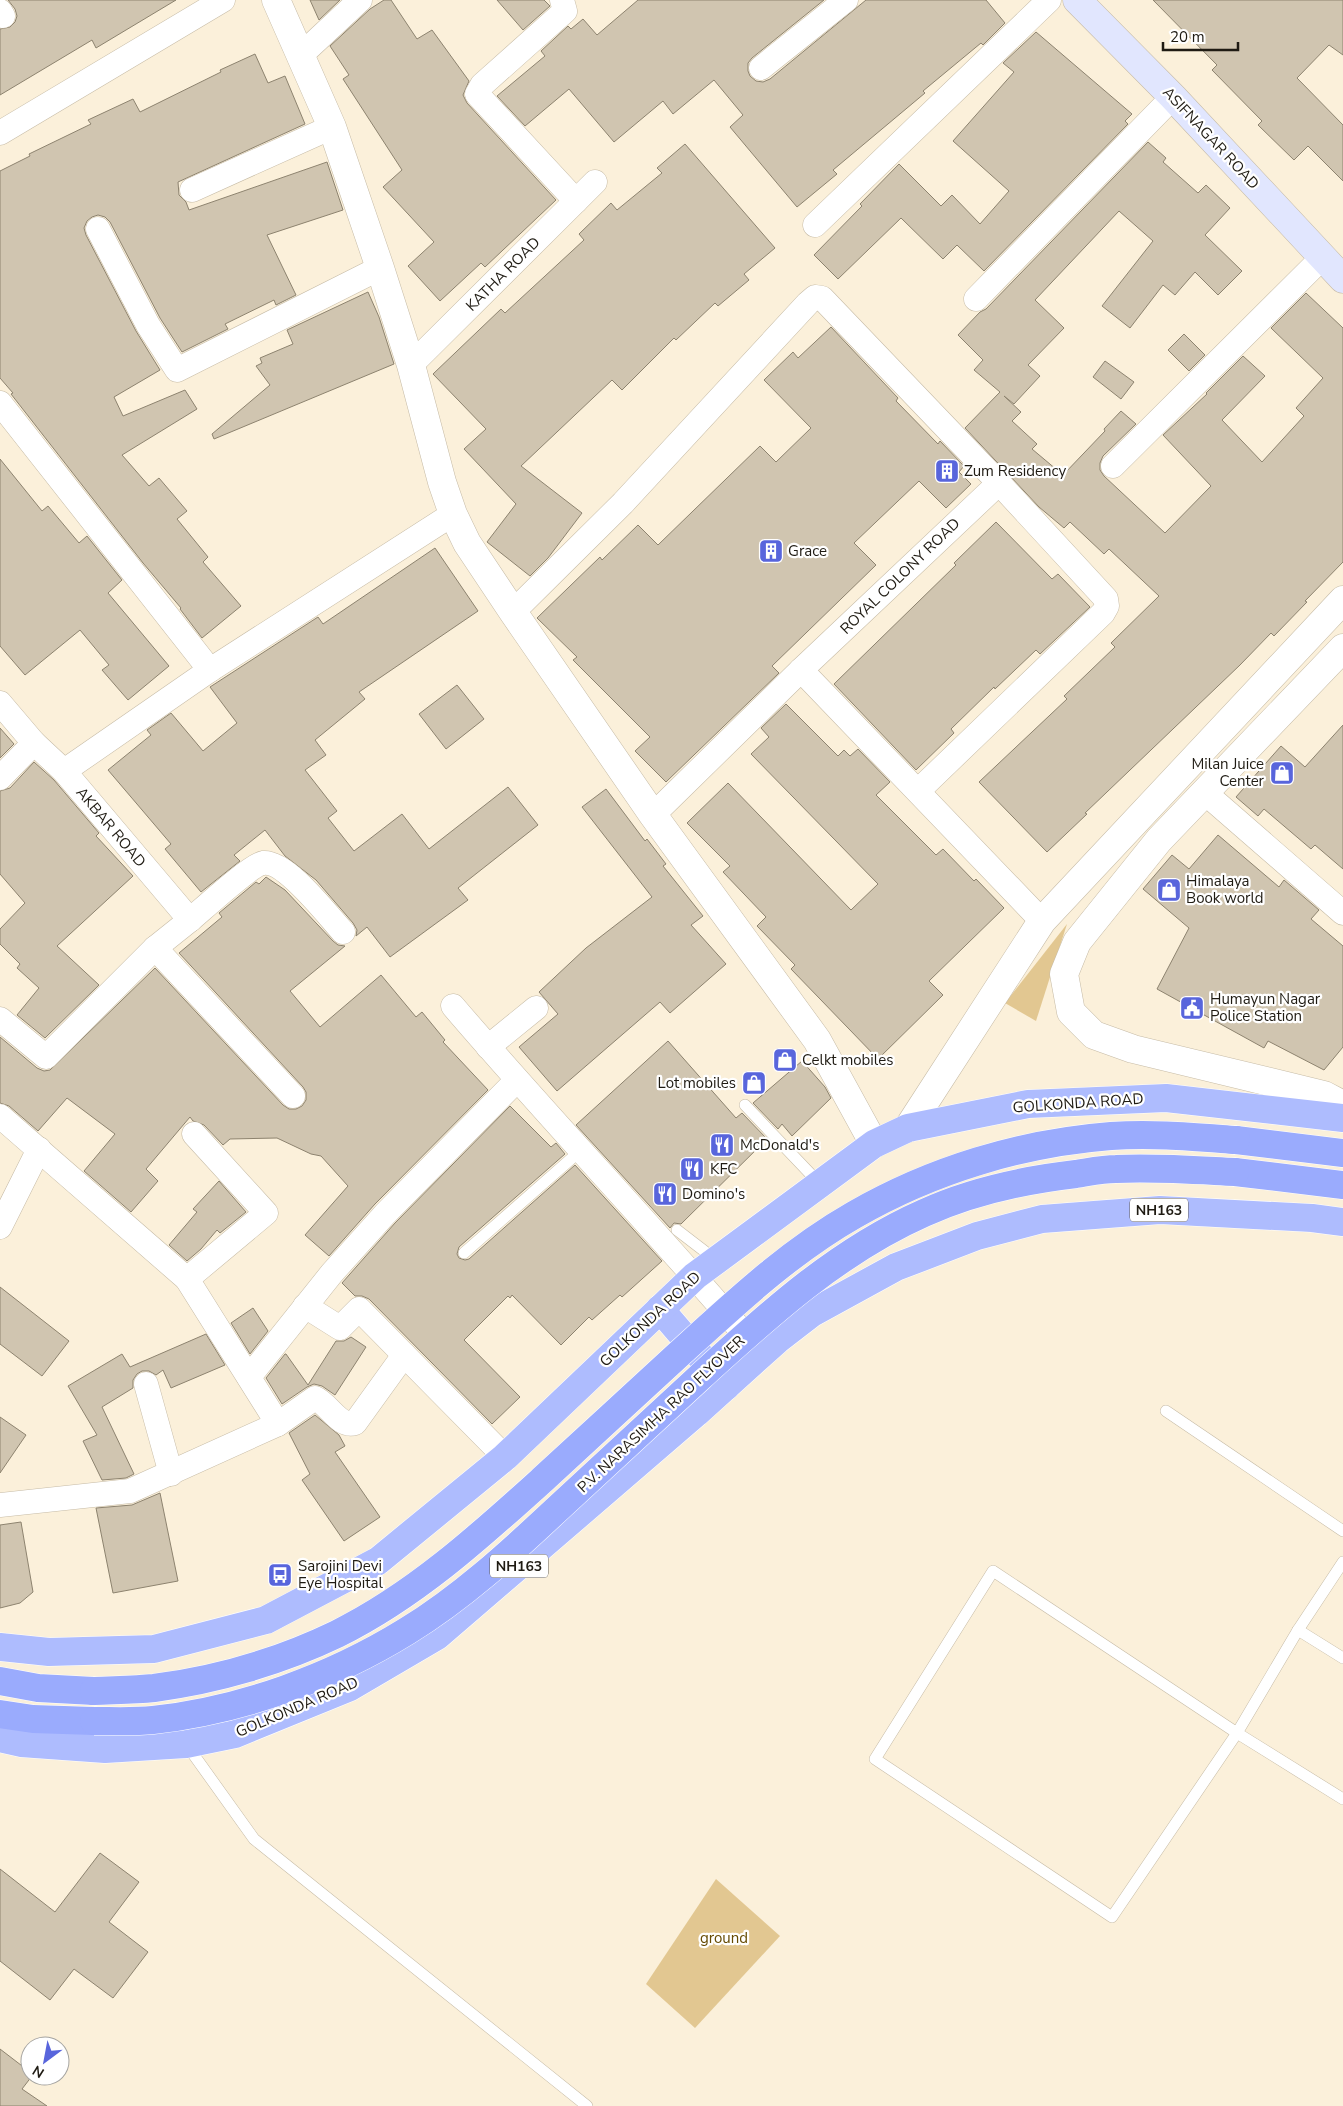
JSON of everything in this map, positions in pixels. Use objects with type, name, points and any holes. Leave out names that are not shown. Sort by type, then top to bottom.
[{"type":"highway","name":"GOLKONDA ROAD","points":[[0,1647],[49,1652],[154,1649],[266,1620],[378,1561],[505,1457],[695,1276],[874,1144],[908,1128],[1028,1104],[1166,1098],[1343,1118]]},
{"type":"highway","name":"P.V. NARASIMHA RAO FLYOVER","points":[[0,1681],[38,1688],[94,1691],[154,1688],[219,1675],[282,1657],[337,1634],[391,1604],[447,1563],[496,1522],[740,1298],[794,1253],[854,1215],[911,1186],[984,1159],[1038,1146],[1111,1136],[1173,1135],[1236,1140],[1343,1153]]},
{"type":"highway","name":"P.V. NARASIMHA RAO FLYOVER","points":[[0,1714],[33,1719],[153,1720],[225,1707],[292,1688],[353,1660],[408,1631],[465,1590],[518,1545],[762,1320],[814,1279],[868,1241],[924,1212],[983,1191],[1047,1177],[1113,1169],[1174,1169],[1234,1172],[1343,1185]]},
{"type":"highway","name":"GOLKONDA ROAD","points":[[0,1738],[21,1743],[105,1748],[186,1744],[236,1734],[350,1687],[437,1636],[761,1354],[812,1314],[896,1267],[977,1236],[1042,1219],[1160,1210],[1312,1218],[1343,1222]]},
{"type":"highway","points":[[660,1310],[726,1386]]},
{"type":"main road","name":"ASIFNAGAR ROAD","points":[[1077,0],[1173,97],[1338,272]]},
{"type":"street","points":[[0,133],[223,0]]},
{"type":"street","points":[[276,0],[332,127],[411,365],[442,482],[453,514],[467,543],[512,612],[653,815],[817,1040],[874,1144]]},
{"type":"street","points":[[300,56],[360,0]]},
{"type":"street","points":[[562,0],[565,11],[482,84],[477,94],[576,201]]},
{"type":"street","points":[[761,68],[846,0]]},
{"type":"street","points":[[815,225],[1049,0]]},
{"type":"street","points":[[976,299],[1173,97]]},
{"type":"street","points":[[192,190],[332,127]]},
{"type":"street","name":"KATHA ROAD","points":[[411,365],[595,182]]},
{"type":"street","points":[[98,229],[148,325],[177,370],[380,268]]},
{"type":"street","points":[[1114,466],[1338,272]]},
{"type":"street","points":[[512,612],[623,504],[815,297],[822,298],[999,482],[1106,599],[1107,606],[1103,612],[919,790]]},
{"type":"street","points":[[0,403],[210,670]]},
{"type":"street","name":"ROYAL COLONY ROAD","points":[[653,815],[801,670],[999,482]]},
{"type":"street","points":[[64,771],[210,670],[453,514]]},
{"type":"street","points":[[908,1128],[1042,920],[1343,600]]},
{"type":"street","points":[[1343,648],[1159,840],[1078,942],[1064,974],[1071,1012],[1094,1035],[1133,1049],[1324,1095],[1343,1105]]},
{"type":"street","points":[[801,670],[919,790],[1042,920]]},
{"type":"street","name":"AKBAR ROAD","points":[[0,703],[34,742],[64,771],[190,920]]},
{"type":"street","points":[[0,778],[34,742]]},
{"type":"street","points":[[1204,792],[1343,913]]},
{"type":"street","points":[[0,1019],[46,1057],[156,948],[250,870],[262,863],[276,865],[289,874],[343,932]]},
{"type":"street","points":[[156,948],[293,1096]]},
{"type":"street","points":[[454,1006],[580,1151],[695,1276],[761,1354]]},
{"type":"street","points":[[488,1047],[536,1008]]},
{"type":"street","points":[[249,1377],[332,1273],[385,1214],[517,1080]]},
{"type":"street","points":[[0,1116],[187,1279],[278,1424]]},
{"type":"street","points":[[187,1279],[266,1213],[194,1134]]},
{"type":"street","points":[[0,1227],[39,1149]]},
{"type":"street","points":[[306,1306],[340,1328],[358,1309],[505,1457]]},
{"type":"street","points":[[0,1505],[130,1491],[172,1474],[278,1424],[315,1398],[320,1400],[344,1422],[356,1423],[404,1355]]},
{"type":"street","points":[[146,1384],[172,1474]]},
{"type":"lane","points":[[745,1105],[819,1184]]},
{"type":"lane","points":[[464,1253],[580,1151]]},
{"type":"lane","points":[[677,1230],[716,1260]]},
{"type":"lane","points":[[1166,1411],[1343,1531]]},
{"type":"lane","points":[[1343,1562],[1298,1630],[1237,1732],[1112,1916],[875,1759],[993,1571],[1237,1732],[1343,1799]]},
{"type":"lane","points":[[1298,1630],[1343,1658]]},
{"type":"lane","points":[[186,1744],[254,1839],[587,2106]]},
{"type":"green space","points":[[1067,924],[1036,1021],[1005,1003]]},
{"type":"green space","name":"ground","points":[[716,1879],[780,1936],[695,2028],[646,1984]]},
{"type":"building","points":[[8,0],[176,0],[96,48],[92,40],[0,95],[0,29],[10,27],[15,22],[17,16],[15,9]]},
{"type":"building","points":[[310,0],[340,0],[319,20]]},
{"type":"building","points":[[384,0],[391,0],[417,39],[432,30],[469,81],[463,95],[467,103],[556,200],[485,267],[481,263],[440,301],[408,266],[434,242],[383,187],[402,170],[343,79],[349,75],[330,46],[370,9]]},
{"type":"building","points":[[497,0],[544,0],[550,6],[523,30]]},
{"type":"building","points":[[638,0],[824,0],[748,63],[750,76],[756,81],[763,82],[770,79],[866,0],[986,0],[1005,23],[983,45],[981,43],[923,91],[925,93],[833,170],[837,174],[797,207],[730,127],[743,115],[714,80],[673,114],[663,101],[614,142],[569,89],[525,126],[497,96],[545,56],[541,51],[568,26],[571,29],[583,19],[597,35]]},
{"type":"building","points":[[1153,0],[1343,0],[1343,55],[1329,45],[1297,78],[1343,125],[1343,181],[1308,146],[1294,160],[1258,125],[1262,121],[1212,70],[1217,65]]},
{"type":"building","points":[[1036,32],[1132,114],[1125,121],[1128,124],[984,271],[957,245],[943,259],[901,218],[838,279],[814,255],[862,206],[860,204],[899,164],[941,206],[952,195],[980,224],[1009,191],[953,141],[1014,72],[1003,63]]},
{"type":"building","points":[[255,54],[268,83],[285,76],[305,124],[178,182],[179,195],[186,202],[189,210],[327,162],[343,210],[267,235],[296,295],[276,305],[274,300],[225,324],[228,329],[182,352],[160,318],[110,222],[105,217],[98,215],[87,221],[84,228],[136,331],[160,370],[114,397],[123,416],[185,390],[197,409],[122,455],[149,486],[159,478],[187,511],[177,519],[208,557],[203,562],[241,606],[202,638],[181,608],[143,563],[0,378],[0,171],[30,156],[29,154],[91,124],[88,120],[133,99],[140,112]]},
{"type":"building","points":[[1148,142],[1166,158],[1163,162],[1198,193],[1206,185],[1230,208],[1205,235],[1242,271],[1218,295],[1195,272],[1175,295],[1163,285],[1130,328],[1102,306],[1153,241],[1119,211],[1035,300],[1064,328],[1028,365],[1040,376],[1014,404],[1004,396],[1021,412],[1012,421],[1037,444],[1032,449],[1063,475],[1105,431],[1104,429],[1121,411],[1136,424],[1103,456],[1100,470],[1104,476],[1165,533],[1211,486],[1163,435],[1207,394],[1243,356],[1265,376],[1222,420],[1262,462],[1304,416],[1296,408],[1323,378],[1271,328],[1306,293],[1343,328],[1343,562],[1274,636],[1271,633],[1047,852],[979,782],[1067,699],[1064,696],[1115,647],[1111,643],[1159,596],[1109,549],[1104,554],[1070,522],[1064,528],[1039,507],[965,428],[1000,392],[974,370],[983,360],[958,335],[980,312],[986,309]]},
{"type":"building","points":[[685,144],[775,248],[744,274],[749,280],[718,306],[715,303],[676,340],[674,338],[622,390],[612,380],[521,466],[582,513],[548,558],[530,576],[487,542],[516,504],[464,449],[486,429],[433,374],[501,309],[505,313],[584,240],[579,234],[611,203],[617,210],[662,173],[657,168]]},
{"type":"building","points":[[368,292],[379,317],[394,364],[214,439],[212,434],[270,385],[256,366],[262,363],[260,358],[293,344],[287,330]]},
{"type":"building","points":[[831,327],[898,398],[896,401],[938,444],[940,441],[964,466],[959,472],[971,484],[946,508],[919,481],[854,543],[876,565],[772,666],[779,673],[666,782],[635,751],[650,737],[573,660],[577,657],[537,618],[600,557],[602,560],[638,525],[658,545],[760,446],[776,462],[811,428],[764,380],[793,352],[798,358]]},
{"type":"building","points":[[1184,334],[1205,355],[1189,371],[1168,350]]},
{"type":"building","points":[[1105,361],[1134,382],[1121,399],[1093,377]]},
{"type":"building","points":[[0,459],[42,511],[48,506],[79,543],[87,536],[122,580],[108,593],[169,666],[128,700],[102,670],[109,665],[80,630],[25,675],[0,646]]},
{"type":"building","points":[[996,522],[1052,579],[1058,574],[1090,607],[1040,654],[1036,650],[995,689],[994,687],[951,729],[954,733],[916,770],[834,684],[956,565],[954,563]]},
{"type":"building","points":[[435,548],[478,611],[359,692],[365,699],[315,740],[326,755],[305,770],[337,811],[328,818],[354,851],[402,814],[429,849],[508,787],[538,825],[458,888],[468,900],[390,957],[367,927],[356,936],[357,930],[353,923],[316,880],[285,856],[265,830],[234,855],[240,861],[201,892],[165,849],[171,844],[108,770],[151,735],[147,730],[171,713],[203,751],[237,723],[210,687],[318,617],[323,624]]},
{"type":"building","points":[[457,685],[484,719],[446,749],[419,714]]},
{"type":"building","points":[[786,704],[838,756],[844,750],[850,756],[858,749],[890,782],[876,795],[936,855],[943,849],[1004,908],[929,981],[943,995],[878,1059],[791,969],[795,965],[757,926],[766,917],[723,872],[730,866],[687,823],[728,783],[851,910],[878,884],[751,754],[769,737],[761,728]]},
{"type":"building","points":[[1343,725],[1343,869],[1315,845],[1311,849],[1264,809],[1258,816],[1236,797],[1281,746],[1305,767]]},
{"type":"building","points":[[0,728],[14,744],[0,758]]},
{"type":"building","points":[[34,762],[54,780],[99,833],[96,836],[133,876],[57,946],[99,985],[45,1038],[17,1015],[39,988],[17,968],[20,964],[0,944],[0,929],[25,903],[0,874],[0,791],[10,788]]},
{"type":"building","points":[[606,789],[645,841],[647,839],[666,864],[663,866],[703,916],[691,925],[726,964],[670,1013],[660,1002],[557,1091],[519,1047],[558,1014],[539,992],[586,948],[652,897],[582,807]]},
{"type":"building","points":[[1218,835],[1279,887],[1284,880],[1319,910],[1311,919],[1343,946],[1343,1047],[1324,1070],[1268,1041],[1264,1048],[1157,989],[1189,928],[1143,889],[1172,855],[1189,869]]},
{"type":"building","points":[[266,877],[285,890],[333,941],[338,945],[345,946],[290,991],[320,1027],[381,975],[416,1017],[422,1012],[445,1040],[443,1042],[488,1090],[375,1204],[329,1256],[305,1235],[348,1186],[321,1156],[311,1154],[277,1138],[230,1139],[223,1145],[204,1125],[193,1121],[190,1117],[146,1169],[158,1181],[131,1212],[84,1171],[115,1134],[67,1098],[38,1131],[9,1106],[0,1103],[0,1037],[37,1068],[44,1071],[50,1070],[155,968],[283,1105],[289,1109],[296,1109],[302,1106],[306,1100],[306,1092],[303,1087],[179,953],[222,917],[219,913],[256,882],[259,884]]},
{"type":"building","points":[[668,1041],[736,1118],[742,1113],[767,1139],[681,1224],[674,1223],[670,1228],[576,1125]]},
{"type":"building","points":[[802,1061],[825,1087],[831,1098],[792,1136],[782,1124],[778,1129],[753,1103]]},
{"type":"building","points":[[510,1106],[551,1147],[556,1143],[565,1154],[459,1247],[457,1254],[459,1258],[469,1259],[575,1165],[662,1261],[622,1297],[620,1295],[592,1320],[589,1317],[561,1345],[512,1295],[510,1298],[508,1296],[464,1340],[520,1397],[492,1424],[369,1299],[355,1296],[342,1283],[395,1223]]},
{"type":"building","points":[[219,1181],[246,1212],[220,1233],[217,1230],[201,1249],[187,1261],[169,1245],[197,1212],[193,1209]]},
{"type":"building","points":[[0,1287],[69,1341],[42,1376],[0,1344]]},
{"type":"building","points":[[253,1308],[268,1331],[250,1354],[231,1323]]},
{"type":"building","points":[[206,1334],[225,1365],[171,1388],[163,1370],[156,1375],[149,1371],[142,1371],[133,1380],[133,1388],[102,1407],[134,1474],[126,1478],[102,1480],[83,1441],[97,1435],[68,1386],[122,1354],[130,1367]]},
{"type":"building","points":[[351,1337],[366,1347],[335,1395],[322,1386],[314,1384],[282,1404],[266,1378],[285,1354],[308,1385],[336,1341],[344,1341]]},
{"type":"building","points":[[315,1415],[339,1435],[345,1446],[335,1452],[380,1517],[344,1541],[302,1480],[310,1474],[289,1433]]},
{"type":"building","points":[[0,1417],[26,1435],[0,1473]]},
{"type":"building","points":[[160,1493],[178,1581],[113,1593],[96,1508],[132,1505]]},
{"type":"building","points":[[21,1522],[33,1592],[20,1603],[0,1608],[0,1525]]},
{"type":"building","points":[[100,1853],[139,1882],[109,1922],[148,1952],[113,1998],[74,1969],[50,2000],[0,1961],[0,1869],[55,1912]]},
{"type":"building","points":[[0,2049],[20,2064],[20,2086],[24,2086],[22,2089],[47,2106],[0,2106]]},
{"type":"place","name":"Zum Residency","points":[[947,471]]},
{"type":"place","name":"Grace","points":[[771,551]]},
{"type":"place","name":"Milan Juice Center","points":[[1282,773]]},
{"type":"place","name":"Himalaya Book world","points":[[1169,890]]},
{"type":"place","name":"Humayun Nagar Police Station","points":[[1192,1008]]},
{"type":"place","name":"Celkt mobiles","points":[[785,1060]]},
{"type":"place","name":"Lot mobiles","points":[[754,1083]]},
{"type":"place","name":"McDonald's","points":[[722,1145]]},
{"type":"place","name":"KFC","points":[[692,1169]]},
{"type":"place","name":"Domino's","points":[[665,1194]]},
{"type":"place","name":"Sarojini Devi Eye Hospital","points":[[280,1575]]}]
